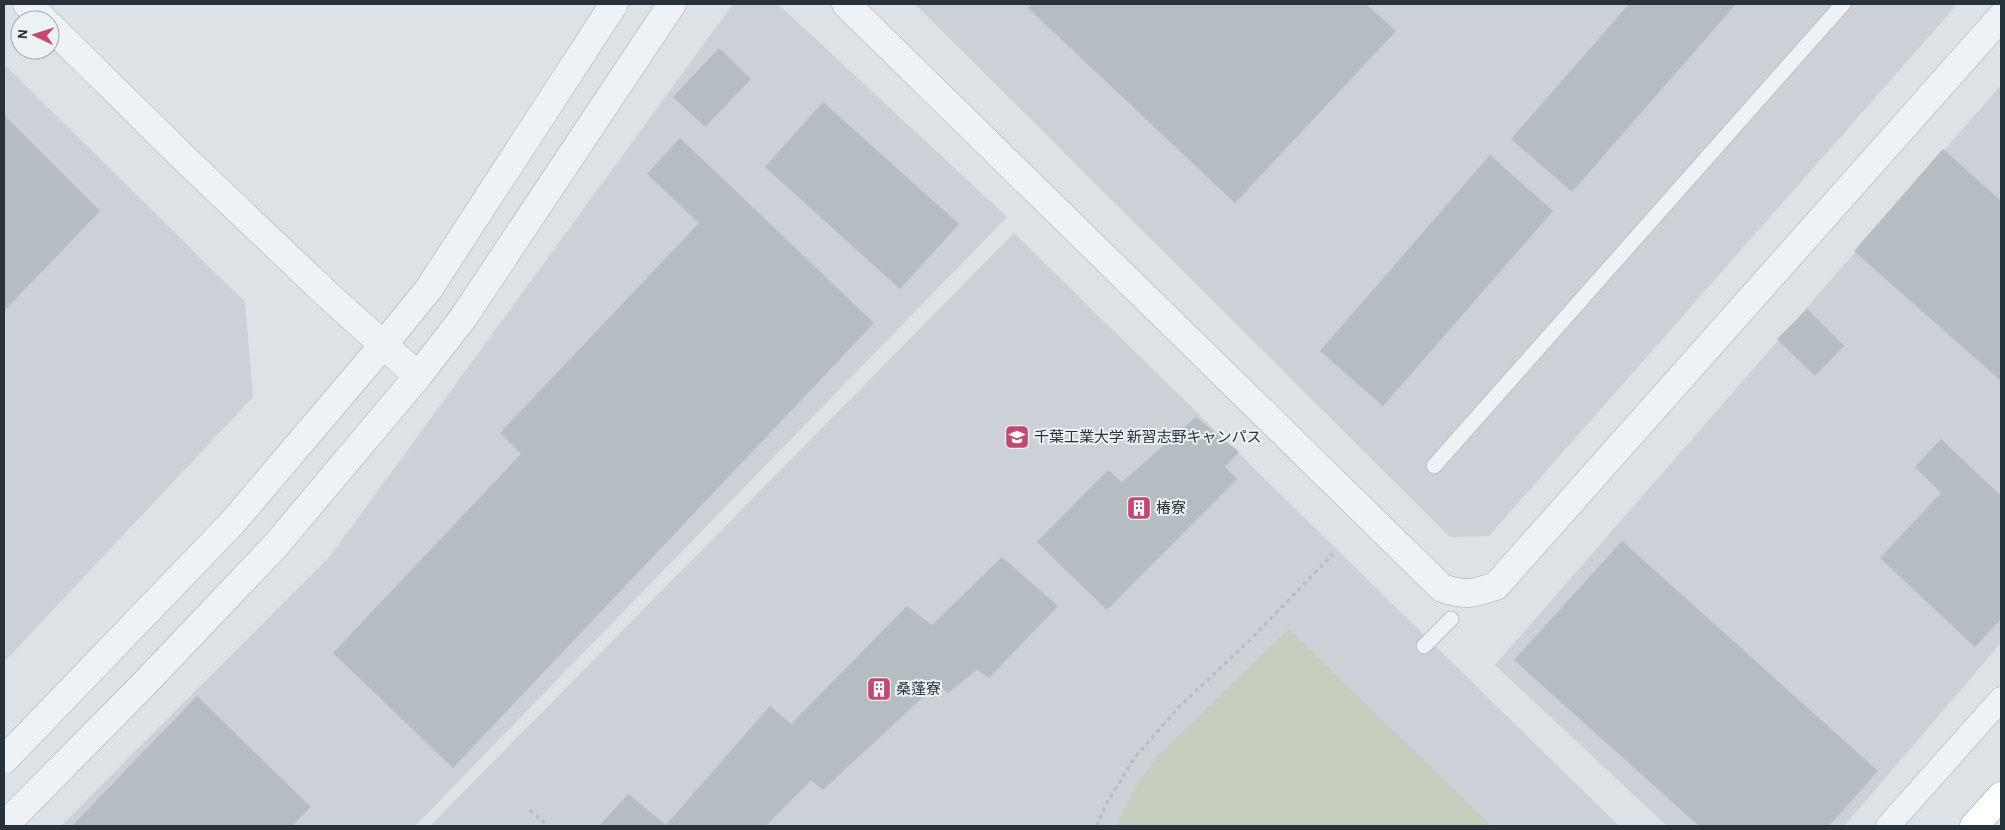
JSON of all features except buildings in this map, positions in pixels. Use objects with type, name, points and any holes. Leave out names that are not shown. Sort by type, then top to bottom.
[{"type":"main road","points":[[1974,826],[2001,796]]},
{"type":"street","points":[[4,760],[233,522],[428,290],[614,4]]},
{"type":"street","points":[[4,826],[146,682],[276,545],[418,376],[462,318],[672,4]]},
{"type":"street","points":[[846,4],[1442,588],[1461,594],[1477,593],[1496,586],[2001,17]]},
{"type":"street","points":[[60,36],[330,297],[418,376]]},
{"type":"street","points":[[1888,826],[2001,699]]},
{"type":"lane","points":[[1434,466],[1843,4]]},
{"type":"lane","points":[[1424,646],[1451,619]]},
{"type":"path","points":[[1097,826],[1105,806],[1135,757],[1181,705],[1250,640],[1333,554]]},
{"type":"path","points":[[530,810],[548,826]]},
{"type":"shaded area","points":[[733,4],[778,4],[1007,217],[415,826],[61,826],[331,555]]},
{"type":"shaded area","points":[[915,4],[1952,4],[1955,7],[1489,536],[1450,537]]},
{"type":"shaded area","points":[[4,64],[245,302],[253,397],[4,662]]},
{"type":"shaded area","points":[[2001,85],[2001,643],[1844,826],[1667,826],[1495,665]]},
{"type":"shaded area","name":"千葉工業大学 新習志野キャンパス","points":[[1014,233],[1619,826],[430,826]]},
{"type":"green space","points":[[1289,629],[1492,826],[1116,826],[1135,788],[1157,756]]},
{"type":"place","name":"千葉工業大学 新習志野キャンパス","points":[[1017,437]]},
{"type":"place","name":"椿寮","points":[[1139,508]]},
{"type":"place","name":"桑蓬寮","points":[[879,689]]}]
